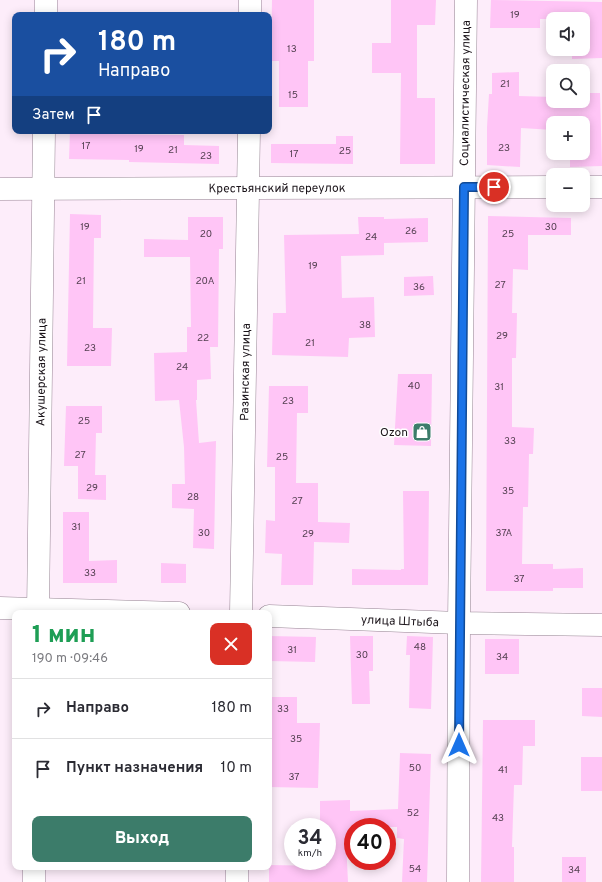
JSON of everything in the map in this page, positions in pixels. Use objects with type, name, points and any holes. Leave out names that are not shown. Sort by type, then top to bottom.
[{"type":"street","points":[[46,0],[46,12]]},
{"type":"street","points":[[250,0],[250,12]]},
{"type":"street","name":"Социалистическая улица","points":[[458,882],[459,623],[466,0]]},
{"type":"street","name":"Акушерская улица","points":[[38,610],[44,134]]},
{"type":"street","name":"Разинская улица","points":[[241,610],[248,134]]},
{"type":"street","name":"Крестьянский переулок","points":[[0,189],[546,187]]},
{"type":"street","points":[[590,187],[602,187]]},
{"type":"street","points":[[0,608],[25,610]]},
{"type":"street","name":"улица Штыба","points":[[272,616],[459,623],[602,625]]},
{"type":"street","points":[[34,870],[34,882]]},
{"type":"street","points":[[237,870],[237,882]]},
{"type":"building","points":[[272,0],[314,0],[314,61],[308,61],[308,107],[279,107],[279,61],[272,61]]},
{"type":"building","points":[[391,0],[436,0],[435,25],[417,25],[417,98],[435,98],[435,164],[400,164],[401,73],[372,73],[372,43],[391,43]]},
{"type":"building","points":[[491,0],[602,2],[602,58],[572,59],[572,56],[590,56],[590,12],[546,12],[546,19],[540,19],[540,28],[490,28]]},
{"type":"building","points":[[519,72],[519,96],[546,97],[546,108],[590,108],[590,93],[600,93],[602,166],[570,167],[570,160],[590,160],[590,116],[546,116],[546,130],[521,128],[520,167],[487,165],[487,127],[489,94],[492,94],[492,73]]},
{"type":"building","points":[[70,134],[184,135],[184,145],[219,146],[219,164],[69,159]]},
{"type":"building","points":[[336,136],[353,136],[353,164],[271,163],[271,144],[336,144]]},
{"type":"building","points":[[70,214],[101,215],[101,238],[94,238],[93,328],[112,328],[111,366],[67,366]]},
{"type":"building","points":[[488,216],[571,218],[571,235],[528,235],[528,270],[513,269],[512,313],[517,313],[516,358],[512,358],[512,427],[534,428],[533,454],[529,454],[528,507],[523,507],[522,564],[553,564],[553,569],[583,568],[583,588],[553,588],[553,591],[486,591]]},
{"type":"building","points":[[188,217],[223,217],[223,249],[219,249],[218,347],[210,347],[211,379],[197,380],[196,400],[199,443],[216,441],[214,549],[193,548],[194,509],[172,508],[172,484],[185,484],[184,447],[179,400],[155,401],[154,353],[187,352],[187,327],[191,327],[190,257],[144,257],[144,239],[188,240]]},
{"type":"building","points":[[358,217],[384,217],[384,219],[428,218],[428,242],[384,243],[384,255],[341,256],[342,298],[374,297],[375,337],[349,338],[348,357],[272,355],[273,313],[286,313],[284,235],[359,234]]},
{"type":"building","points":[[433,276],[434,295],[404,296],[404,277]]},
{"type":"building","points":[[398,374],[432,374],[431,446],[394,445]]},
{"type":"building","points":[[269,386],[308,386],[308,413],[297,413],[296,483],[318,483],[318,522],[350,523],[349,543],[314,542],[313,585],[281,585],[282,554],[265,553],[266,520],[275,521],[275,467],[267,467]]},
{"type":"building","points":[[66,406],[102,406],[102,433],[96,433],[95,475],[106,475],[106,500],[78,499],[78,466],[64,466]]},
{"type":"building","points":[[403,491],[429,491],[428,585],[352,585],[352,569],[404,569]]},
{"type":"building","points":[[63,512],[89,512],[89,561],[117,560],[117,583],[63,583]]},
{"type":"building","points":[[161,563],[186,564],[186,583],[161,583]]},
{"type":"building","points":[[272,636],[316,637],[315,662],[272,661]]},
{"type":"building","points":[[350,636],[373,636],[373,671],[369,671],[370,704],[352,704]]},
{"type":"building","points":[[407,636],[433,637],[431,709],[409,708],[410,655],[406,655]]},
{"type":"building","points":[[485,639],[519,639],[519,674],[485,674]]},
{"type":"building","points":[[582,688],[602,688],[602,717],[582,716]]},
{"type":"building","points":[[272,697],[297,697],[297,723],[320,723],[318,788],[272,787]]},
{"type":"building","points":[[483,720],[535,720],[535,746],[523,746],[522,785],[514,785],[512,847],[514,847],[514,882],[481,882]]},
{"type":"building","points":[[400,753],[431,754],[427,882],[402,882],[404,839],[397,838],[396,818],[344,818],[344,870],[347,870],[348,882],[269,882],[269,870],[272,870],[272,865],[284,865],[284,870],[336,870],[336,818],[320,818],[320,801],[350,800],[350,811],[398,809]]},
{"type":"building","points":[[581,757],[602,757],[602,791],[581,791]]},
{"type":"building","points":[[562,857],[586,857],[586,882],[562,882]]},
{"type":"place","name":"Ozon","points":[[422,432]]},
{"type":"route","points":[[459,745],[464,187],[494,187]]}]
